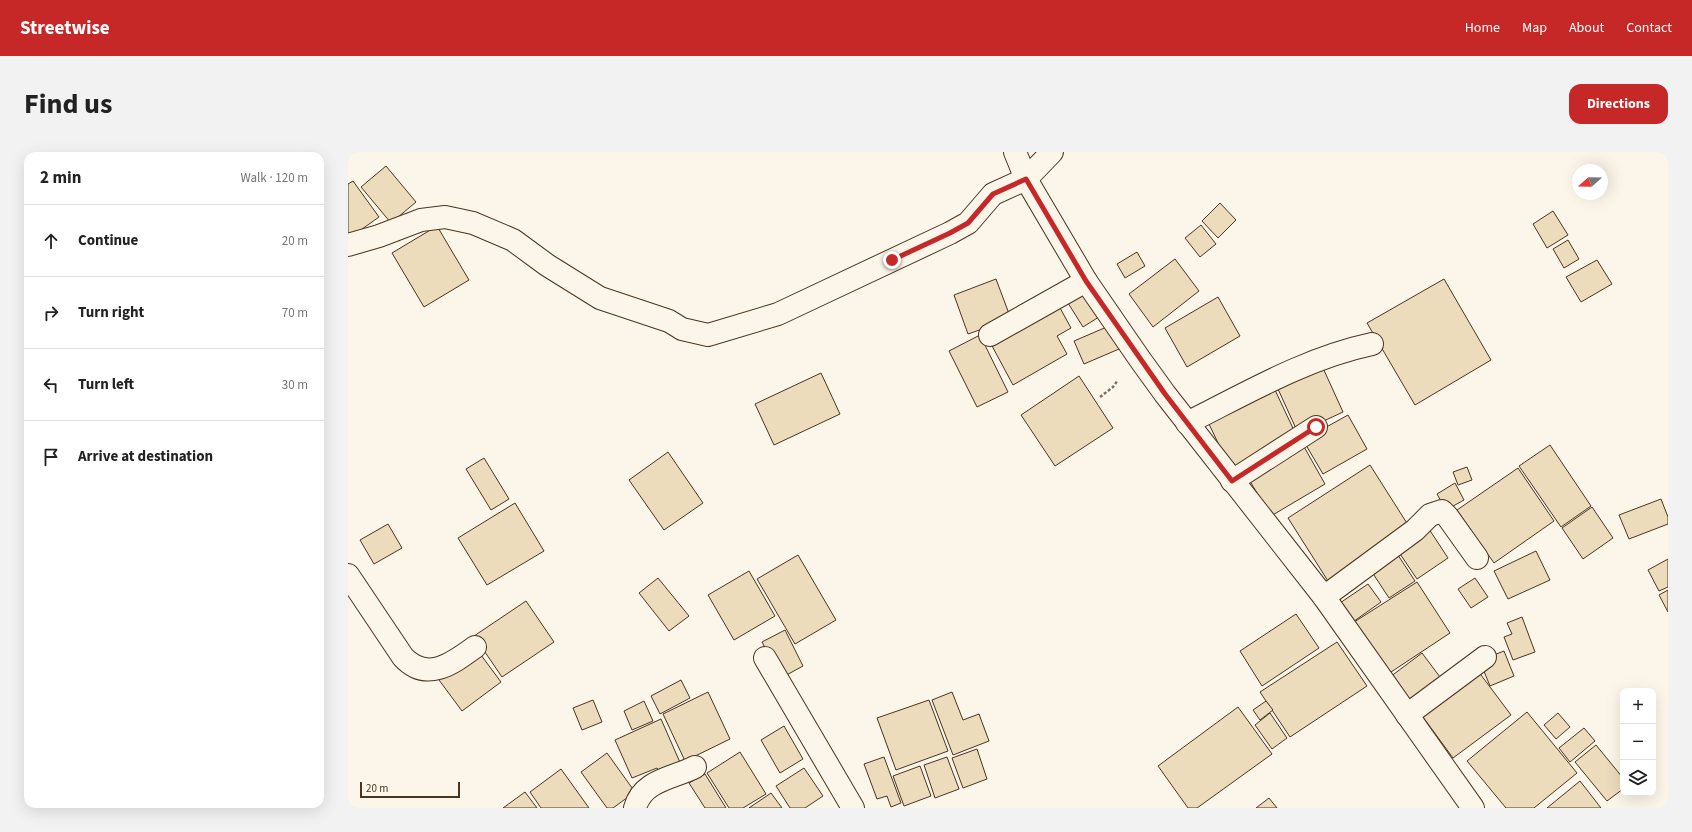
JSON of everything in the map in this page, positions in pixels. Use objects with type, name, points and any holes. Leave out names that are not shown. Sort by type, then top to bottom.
[{"type":"street","points":[[1014,152],[1026,179],[1086,281],[1165,394],[1324,597],[1473,808]]},
{"type":"street","points":[[348,245],[379,236],[421,220],[445,217],[473,223],[513,240],[547,265],[600,298],[669,321],[682,328],[708,335],[778,314],[950,233],[968,223],[993,194],[1026,179],[1052,152]]},
{"type":"street","points":[[990,335],[1086,281]]},
{"type":"street","points":[[1187,423],[1301,366],[1348,349],[1372,344]]},
{"type":"street","points":[[1232,481],[1316,427]]},
{"type":"street","points":[[1324,597],[1415,530],[1430,515],[1437,511],[1442,511],[1447,516],[1477,558]]},
{"type":"street","points":[[348,575],[403,657],[410,664],[422,669],[440,668],[452,664],[476,647]]},
{"type":"street","points":[[1407,715],[1485,657]]},
{"type":"street","points":[[765,658],[852,808]]},
{"type":"street","points":[[635,808],[644,792],[655,783],[695,767]]},
{"type":"building","points":[[386,166],[416,202],[391,223],[361,187]]},
{"type":"building","points":[[353,181],[379,217],[348,239],[348,184]]},
{"type":"building","points":[[1220,203],[1236,220],[1218,238],[1202,221]]},
{"type":"building","points":[[1553,211],[1568,235],[1547,248],[1533,224]]},
{"type":"building","points":[[1201,225],[1216,244],[1200,257],[1185,238]]},
{"type":"building","points":[[437,226],[469,280],[424,307],[392,253]]},
{"type":"building","points":[[1568,240],[1579,259],[1564,268],[1553,249]]},
{"type":"building","points":[[1137,252],[1145,266],[1125,278],[1117,264]]},
{"type":"building","points":[[1175,259],[1199,291],[1153,327],[1129,294]]},
{"type":"building","points":[[1597,260],[1612,284],[1581,302],[1566,277]]},
{"type":"building","points":[[996,279],[1011,319],[968,334],[954,295]]},
{"type":"building","points":[[1444,279],[1491,360],[1415,405],[1367,323]]},
{"type":"building","points":[[1087,290],[1102,315],[1083,327],[1068,303]]},
{"type":"building","points":[[1218,297],[1240,336],[1187,367],[1165,328]]},
{"type":"building","points":[[1059,306],[1071,328],[1057,336],[1067,354],[1013,385],[991,344]]},
{"type":"building","points":[[1109,326],[1119,349],[1084,364],[1074,341]]},
{"type":"building","points":[[980,335],[1008,392],[977,407],[949,351]]},
{"type":"building","points":[[1323,368],[1343,412],[1298,433],[1278,389]]},
{"type":"building","points":[[821,373],[840,414],[774,445],[755,404]]},
{"type":"building","points":[[1079,376],[1113,428],[1055,466],[1021,415]]},
{"type":"building","points":[[1275,390],[1298,439],[1231,470],[1208,422]]},
{"type":"building","points":[[1348,415],[1367,449],[1323,474],[1303,440]]},
{"type":"building","points":[[1303,445],[1325,484],[1271,516],[1248,478]]},
{"type":"building","points":[[1550,445],[1591,506],[1561,527],[1519,466]]},
{"type":"building","points":[[668,452],[703,503],[664,530],[629,480]]},
{"type":"building","points":[[484,458],[509,499],[491,510],[466,469]]},
{"type":"building","points":[[1370,465],[1410,528],[1328,581],[1288,518]]},
{"type":"building","points":[[1467,467],[1472,480],[1458,485],[1453,472]]},
{"type":"building","points":[[1518,468],[1554,521],[1494,563],[1457,510]]},
{"type":"building","points":[[1455,483],[1464,500],[1446,510],[1437,494]]},
{"type":"building","points":[[1661,499],[1668,517],[1668,524],[1629,539],[1619,515]]},
{"type":"building","points":[[515,503],[544,551],[487,585],[458,538]]},
{"type":"building","points":[[1592,507],[1613,538],[1583,559],[1562,528]]},
{"type":"building","points":[[388,524],[402,548],[374,564],[360,540]]},
{"type":"building","points":[[1427,526],[1448,558],[1417,579],[1396,548]]},
{"type":"building","points":[[1394,549],[1415,581],[1389,598],[1368,566]]},
{"type":"building","points":[[1536,551],[1550,580],[1508,599],[1494,571]]},
{"type":"building","points":[[798,555],[836,620],[795,644],[757,579]]},
{"type":"building","points":[[1668,559],[1668,587],[1659,591],[1648,570]]},
{"type":"building","points":[[749,571],[775,616],[734,640],[708,595]]},
{"type":"building","points":[[658,578],[689,616],[669,631],[639,593]]},
{"type":"building","points":[[1475,578],[1488,597],[1471,608],[1458,589]]},
{"type":"building","points":[[1417,582],[1450,633],[1385,676],[1351,624]]},
{"type":"building","points":[[1368,584],[1381,602],[1350,624],[1337,605]]},
{"type":"building","points":[[1668,590],[1668,612],[1659,595]]},
{"type":"building","points":[[526,601],[554,642],[502,677],[474,636]]},
{"type":"building","points":[[1296,614],[1319,648],[1262,686],[1240,651]]},
{"type":"building","points":[[1522,617],[1535,652],[1513,660],[1504,637],[1512,634],[1507,623]]},
{"type":"building","points":[[785,630],[803,666],[781,678],[762,642]]},
{"type":"building","points":[[1337,642],[1367,686],[1290,737],[1260,692]]},
{"type":"building","points":[[475,647],[501,682],[462,711],[436,676]]},
{"type":"building","points":[[1504,651],[1514,676],[1490,686],[1481,664],[1489,657]]},
{"type":"building","points":[[1422,653],[1443,681],[1410,705],[1390,677]]},
{"type":"building","points":[[1478,671],[1511,715],[1453,758],[1420,713]]},
{"type":"building","points":[[681,680],[690,698],[660,714],[651,696]]},
{"type":"building","points":[[708,692],[730,739],[685,761],[663,714]]},
{"type":"building","points":[[952,692],[963,720],[979,714],[989,741],[953,755],[932,700]]},
{"type":"building","points":[[593,700],[602,722],[582,730],[573,708]]},
{"type":"building","points":[[929,700],[948,751],[896,770],[877,718]]},
{"type":"building","points":[[644,701],[653,721],[632,730],[624,711]]},
{"type":"building","points":[[1266,701],[1273,710],[1260,720],[1253,710]]},
{"type":"building","points":[[1238,707],[1272,754],[1197,808],[1188,808],[1158,766]]},
{"type":"building","points":[[1527,712],[1577,773],[1534,808],[1506,808],[1467,761]]},
{"type":"building","points":[[1270,713],[1287,738],[1272,749],[1255,725]]},
{"type":"building","points":[[1558,713],[1570,727],[1556,739],[1544,725]]},
{"type":"building","points":[[661,719],[682,767],[661,776],[657,768],[632,778],[615,740]]},
{"type":"building","points":[[784,726],[803,759],[780,773],[761,740]]},
{"type":"building","points":[[1584,728],[1595,741],[1570,762],[1559,748]]},
{"type":"building","points":[[1596,745],[1620,774],[1620,791],[1607,801],[1575,762]]},
{"type":"building","points":[[977,749],[987,779],[963,788],[952,758]]},
{"type":"building","points":[[740,752],[766,794],[743,808],[729,808],[707,773]]},
{"type":"building","points":[[607,753],[635,792],[613,808],[607,808],[581,772]]},
{"type":"building","points":[[884,757],[901,803],[891,807],[887,796],[877,799],[864,764]]},
{"type":"building","points":[[947,757],[959,789],[935,798],[924,765]]},
{"type":"building","points":[[920,766],[931,796],[904,806],[893,776]]},
{"type":"building","points":[[804,768],[823,796],[805,808],[790,808],[776,786]]},
{"type":"building","points":[[561,769],[589,808],[541,808],[530,792]]},
{"type":"building","points":[[705,774],[726,808],[705,808],[689,783]]},
{"type":"building","points":[[1580,781],[1601,808],[1547,808]]},
{"type":"building","points":[[525,792],[537,808],[503,808]]},
{"type":"building","points":[[771,793],[782,808],[749,808]]},
{"type":"building","points":[[1269,798],[1277,808],[1256,808]]},
{"type":"route","points":[[892,260],[968,223],[993,194],[1026,179],[1086,281],[1165,394],[1232,481],[1316,427]]}]
